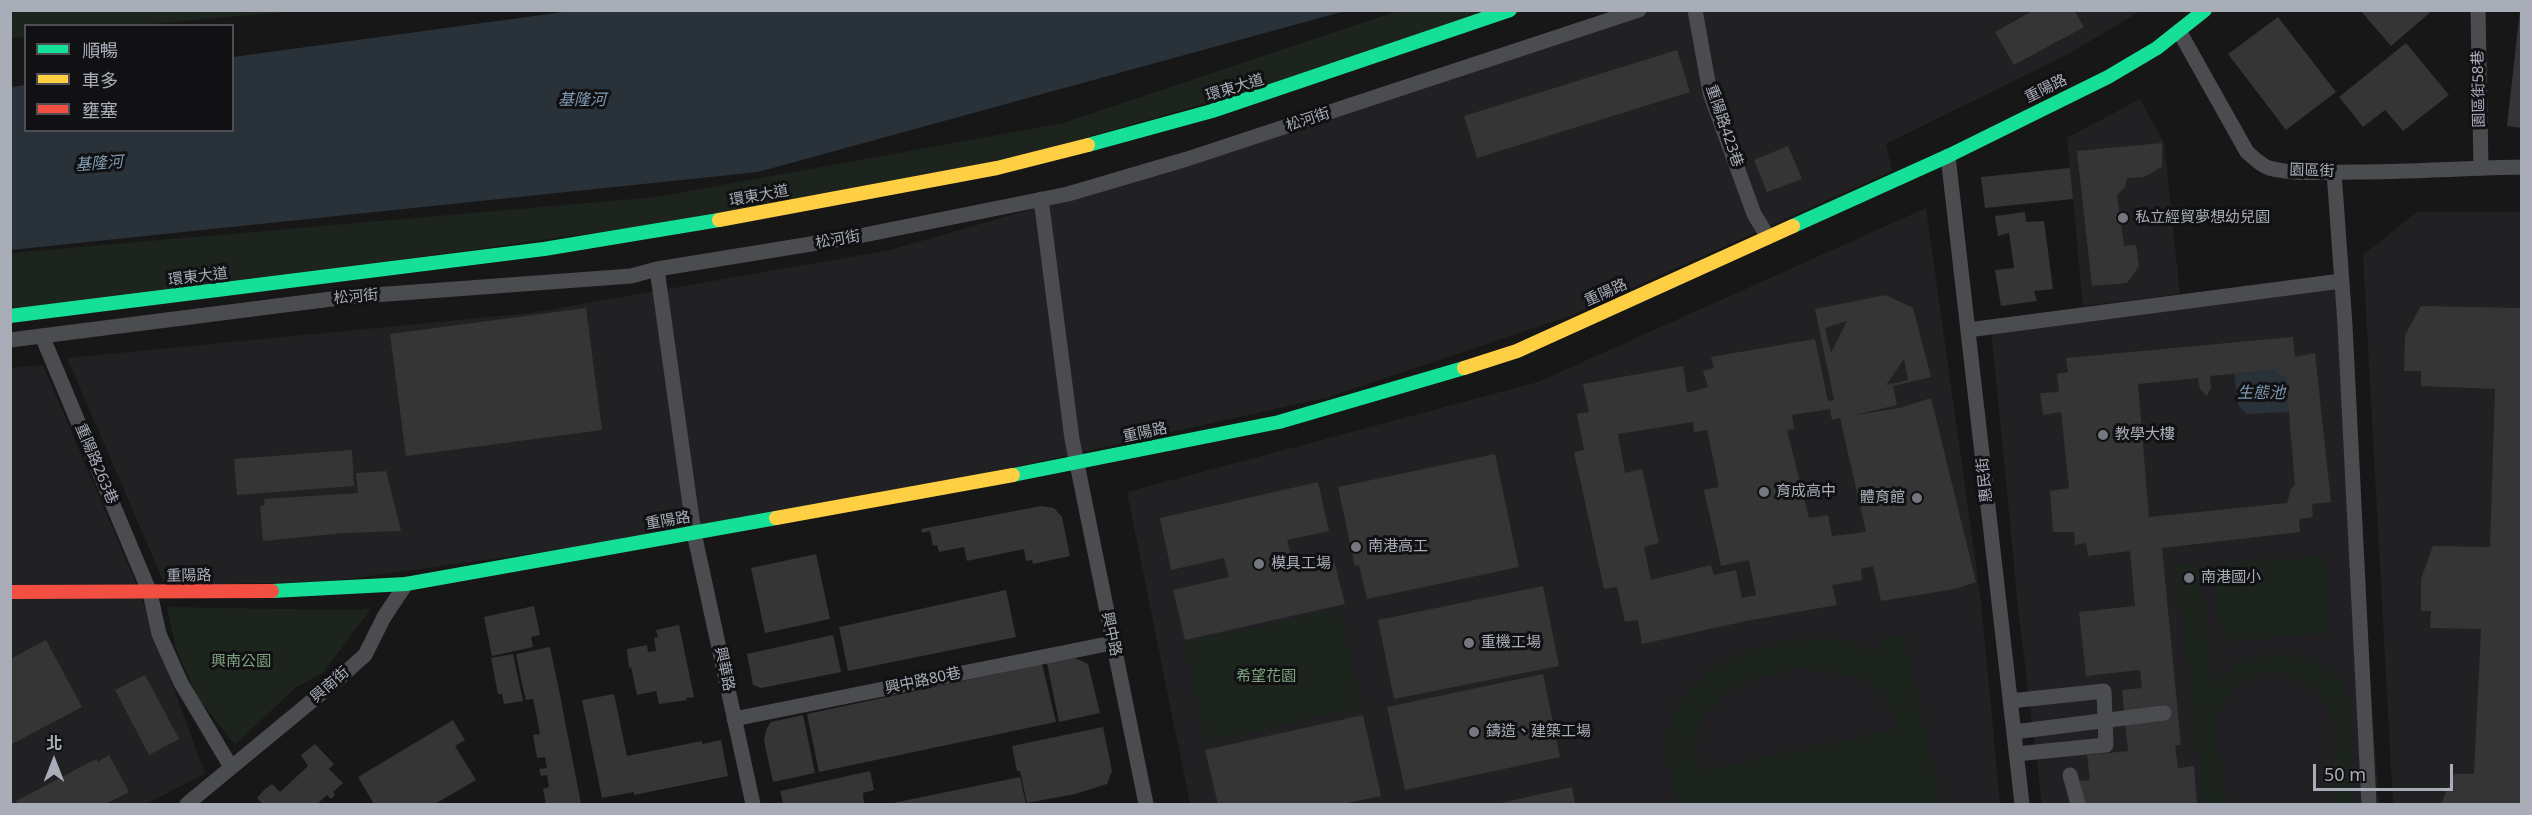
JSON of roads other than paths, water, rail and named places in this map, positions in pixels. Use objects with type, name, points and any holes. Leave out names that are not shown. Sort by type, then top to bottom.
[{"type":"main road","name":"環東大道","points":[[10,317],[356,274],[656,231],[1084,150],[1322,78],[1509,10]]},
{"type":"main road","name":"重陽路","points":[[10,592],[307,591],[406,584],[1076,464],[1279,422],[1427,380],[1506,354],[1948,156],[2108,77],[2157,48],[2205,10]]},
{"type":"street","name":"松河街","points":[[10,340],[347,297],[631,276],[657,269],[854,237],[1041,200],[1187,159],[1639,10]]},
{"type":"street","name":"重陽路423巷","points":[[1695,10],[1710,93],[1755,214],[1768,237]]},
{"type":"street","name":"園區街58巷","points":[[2478,10],[2481,168]]},
{"type":"street","name":"園區街","points":[[2179,31],[2247,152],[2260,164],[2269,168],[2301,172],[2334,172],[2522,167]]},
{"type":"street","name":"惠民街","points":[[1948,156],[2022,804]]},
{"type":"street","points":[[2334,172],[2342,281],[2369,804]]},
{"type":"street","name":"興中路","points":[[1041,200],[1076,464],[1141,804]]},
{"type":"street","name":"興華路","points":[[657,269],[694,533],[753,804]]},
{"type":"street","points":[[1968,330],[2342,281]]},
{"type":"street","name":"重陽路263巷","points":[[42,336],[150,592]]},
{"type":"street","name":"興南街","points":[[187,804],[365,655],[384,617],[406,584]]},
{"type":"street","points":[[150,592],[159,634],[181,683],[231,767]]},
{"type":"street","name":"興中路80巷","points":[[734,719],[1112,643]]},
{"type":"street","points":[[2010,701],[2103,691],[2106,745],[2016,754]]},
{"type":"street","points":[[2014,732],[2164,713]]},
{"type":"street","points":[[2070,776],[2078,804]]},
{"type":"water","name":"基隆河","points":[[578,10],[1345,10],[758,172],[11,250],[11,87],[24,85],[24,132],[234,132],[234,57]]},
{"type":"water","name":"生態池","points":[[2274,370],[2286,379],[2289,412],[2246,414],[2238,404],[2234,374]]},
{"type":"place","name":"私立經貿夢想幼兒園","points":[[2123,218]]},
{"type":"place","name":"教學大樓","points":[[2103,435]]},
{"type":"place","name":"育成高中","points":[[1764,492]]},
{"type":"place","name":"體育館","points":[[1917,498]]},
{"type":"place","name":"南港高工","points":[[1356,547]]},
{"type":"place","name":"模具工場","points":[[1259,564]]},
{"type":"place","name":"南港國小","points":[[2189,578]]},
{"type":"place","name":"重機工場","points":[[1469,643]]},
{"type":"place","name":"鑄造、建築工場","points":[[1474,732]]},
{"type":"park label","name":"興南公園","points":[[241,662]]},
{"type":"park label","name":"希望花園","points":[[1266,677]]}]
